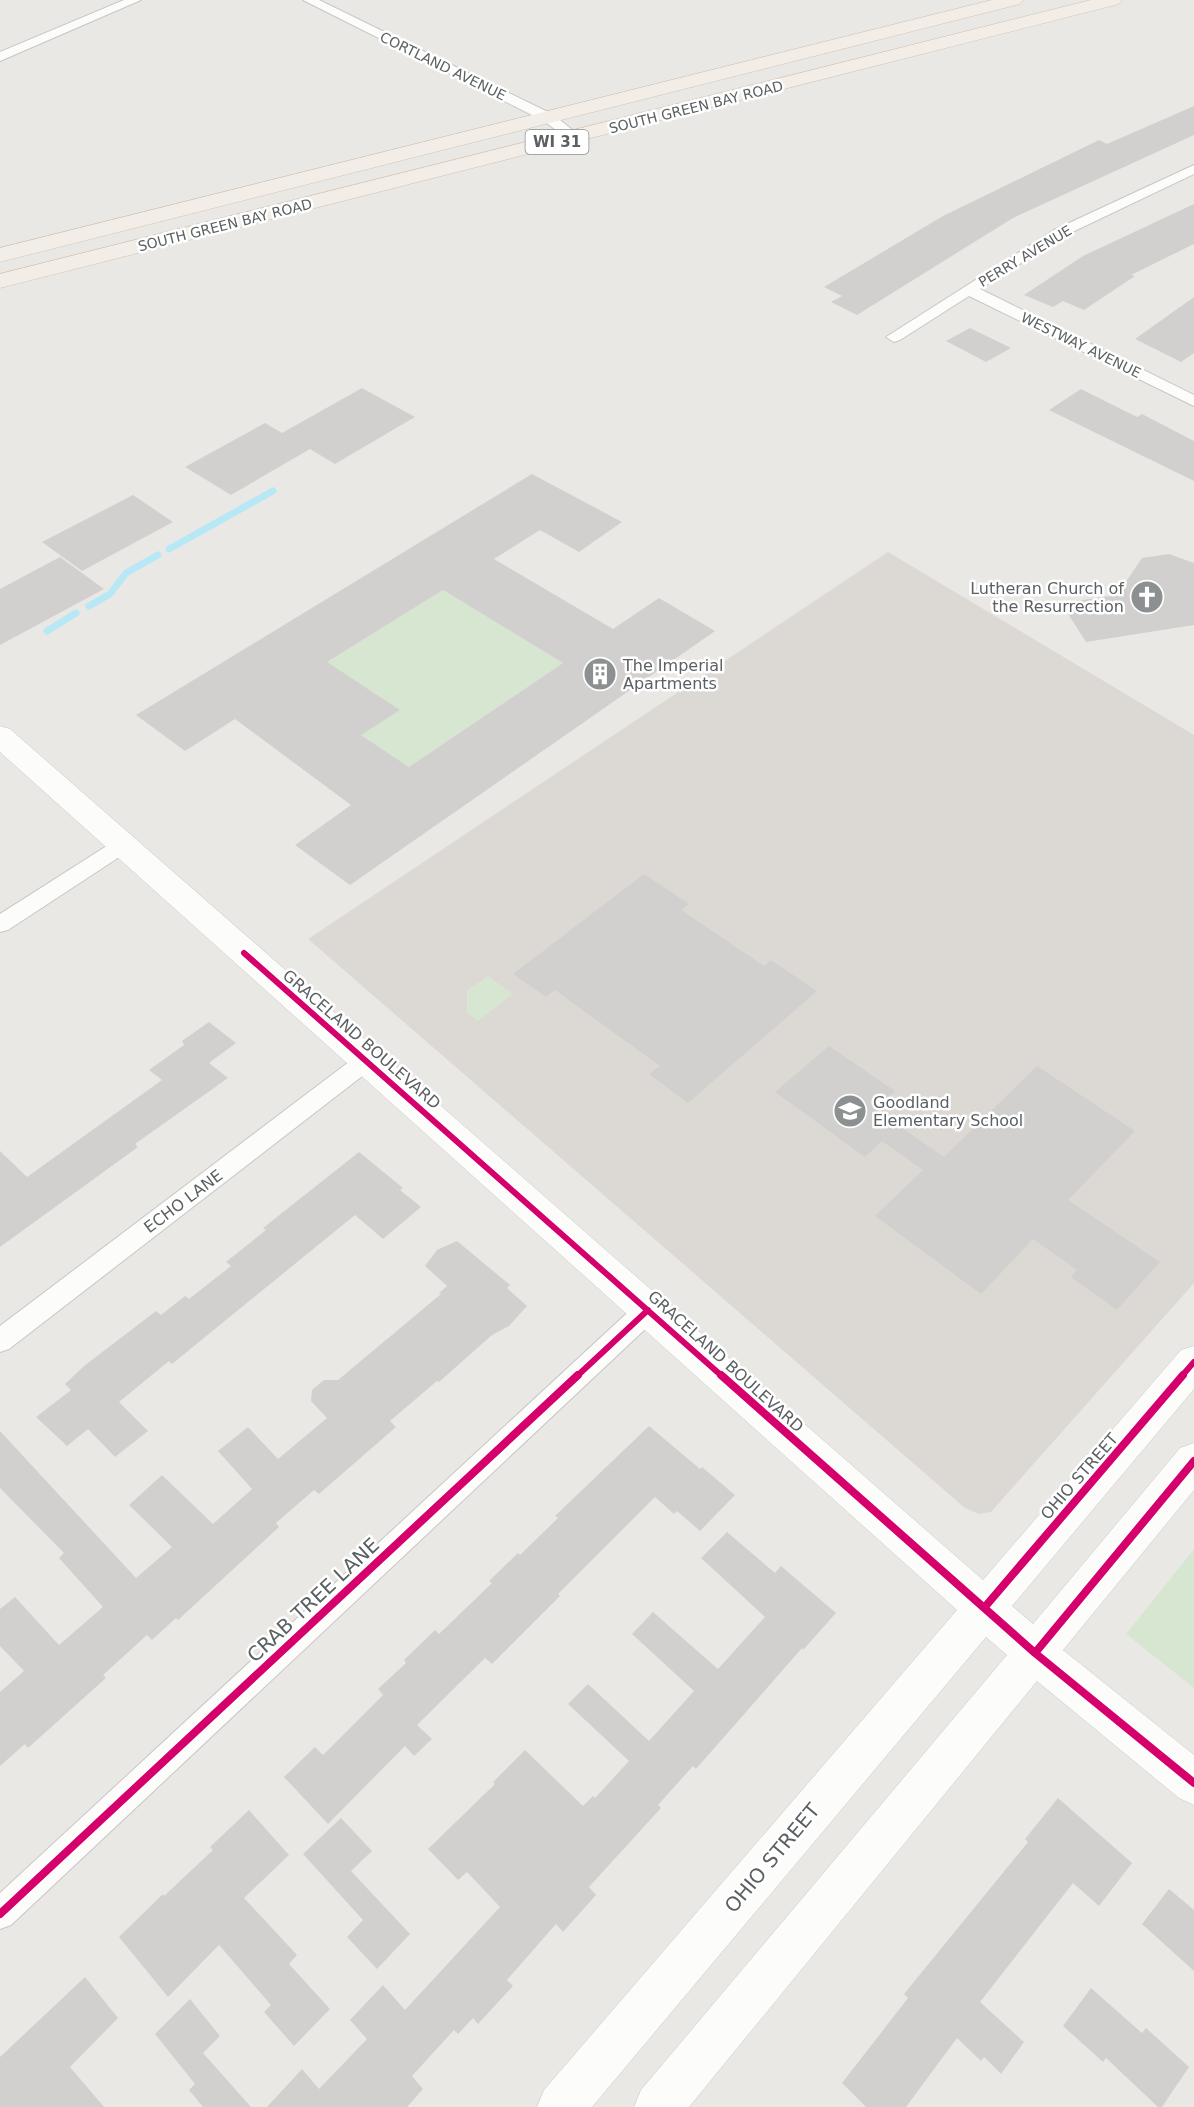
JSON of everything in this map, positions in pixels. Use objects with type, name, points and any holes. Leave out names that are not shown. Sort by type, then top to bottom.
[{"type":"main road","name":"SOUTH GREEN BAY ROAD","points":[[0,255],[1014,0]]},
{"type":"main road","name":"SOUTH GREEN BAY ROAD","points":[[0,281],[1113,0]]},
{"type":"street","points":[[0,57],[135,0]]},
{"type":"street","name":"CORTLAND AVENUE","points":[[309,0],[549,118],[574,137]]},
{"type":"street","name":"PERRY AVENUE","points":[[894,337],[1059,233],[1194,169]]},
{"type":"street","name":"WESTWAY AVENUE","points":[[969,290],[1194,401]]},
{"type":"street","name":"GRACELAND BOULEVARD","points":[[0,736],[1035,1653],[1194,1783]]},
{"type":"street","points":[[0,924],[123,845]]},
{"type":"street","name":"ECHO LANE","points":[[0,1341],[366,1061]]},
{"type":"street","name":"CRAB TREE LANE","points":[[0,1914],[648,1310]]},
{"type":"street","name":"OHIO STREET","points":[[561,2107],[1194,1362]]},
{"type":"street","points":[[658,2107],[1194,1461]]},
{"type":"shaded area","name":"Goodland Elementary School","points":[[888,552],[1194,735],[1194,1283],[991,1512],[979,1514],[965,1508],[308,939]]},
{"type":"green space","points":[[443,590],[563,663],[409,767],[361,735],[399,710],[367,688],[329,712],[290,685]]},
{"type":"green space","points":[[488,976],[513,994],[478,1021],[467,1013],[467,990]]},
{"type":"green space","points":[[1194,1549],[1194,1688],[1126,1634]]},
{"type":"building","points":[[1194,106],[1194,135],[1013,218],[857,315],[831,302],[842,296],[824,287],[943,216],[1099,140],[1107,144]]},
{"type":"building","points":[[1194,204],[1194,244],[1131,275],[1135,276],[1084,310],[1063,301],[1053,307],[1024,295],[1083,256]]},
{"type":"building","points":[[1194,297],[1194,353],[1181,362],[1135,339]]},
{"type":"building","points":[[970,328],[1011,348],[986,362],[946,341]]},
{"type":"building","points":[[362,388],[415,417],[335,464],[310,449],[231,495],[185,467],[265,423],[282,433]]},
{"type":"building","points":[[1081,389],[1137,417],[1142,414],[1194,441],[1194,481],[1049,410]]},
{"type":"building","name":"The Imperial Apartments","points":[[532,474],[622,522],[579,552],[540,530],[494,559],[613,629],[659,598],[715,631],[350,885],[295,845],[351,805],[235,719],[185,751],[136,715]],"holes":[[[443,590],[563,663],[409,767],[361,735],[400,710],[327,662]]]},
{"type":"building","points":[[133,495],[173,522],[82,571],[42,542]]},
{"type":"building","name":"Lutheran Church of the Resurrection","points":[[1169,554],[1194,563],[1194,625],[1086,642],[1061,603],[1117,595],[1142,558]]},
{"type":"building","points":[[60,557],[104,589],[0,645],[0,589]]},
{"type":"building","points":[[644,874],[689,904],[681,910],[764,966],[771,960],[817,991],[688,1103],[649,1074],[660,1066],[555,990],[546,997],[513,974]]},
{"type":"building","points":[[209,1022],[236,1043],[209,1063],[228,1078],[135,1144],[138,1147],[0,1247],[0,1151],[27,1177],[162,1080],[149,1070],[184,1045],[182,1041]]},
{"type":"building","points":[[829,1046],[895,1091],[875,1109],[944,1157],[1037,1066],[1135,1131],[1068,1200],[1160,1262],[1117,1310],[1071,1277],[1077,1270],[1033,1239],[981,1294],[875,1216],[923,1170],[882,1141],[865,1157],[775,1092]]},
{"type":"building","points":[[359,1152],[403,1188],[400,1190],[421,1207],[383,1239],[355,1215],[172,1364],[169,1361],[119,1402],[148,1431],[115,1457],[88,1429],[67,1446],[36,1417],[71,1390],[65,1384],[84,1366],[156,1311],[161,1315],[185,1296],[189,1299],[231,1266],[226,1262],[266,1230],[263,1228]]},
{"type":"building","points":[[457,1241],[510,1285],[507,1288],[527,1306],[509,1326],[492,1335],[390,1421],[396,1427],[319,1494],[314,1490],[276,1523],[279,1527],[178,1620],[176,1618],[152,1640],[147,1635],[103,1675],[106,1678],[28,1748],[25,1744],[0,1766],[0,1692],[24,1671],[0,1646],[0,1609],[15,1597],[59,1645],[103,1607],[59,1558],[64,1553],[0,1488],[0,1431],[136,1578],[172,1547],[129,1505],[162,1475],[213,1524],[252,1489],[218,1451],[248,1427],[278,1459],[327,1418],[311,1401],[312,1390],[324,1380],[338,1380],[441,1294],[439,1293],[447,1286],[425,1266],[437,1250]]},
{"type":"building","points":[[649,1426],[735,1495],[700,1531],[677,1511],[674,1514],[655,1497],[492,1664],[485,1658],[417,1725],[432,1739],[414,1756],[405,1746],[328,1824],[284,1777],[315,1747],[323,1755],[383,1695],[378,1689],[406,1663],[404,1660],[435,1630],[439,1634],[492,1583],[489,1581],[518,1553],[520,1555],[558,1518],[555,1516]]},
{"type":"building","points":[[727,1532],[775,1573],[781,1566],[836,1613],[803,1650],[802,1648],[696,1769],[693,1766],[658,1805],[661,1808],[589,1887],[596,1895],[563,1932],[556,1924],[507,1980],[513,1986],[478,2024],[473,2018],[458,2034],[454,2030],[412,2076],[423,2089],[407,2107],[267,2107],[302,2069],[319,2089],[367,2039],[350,2020],[383,1985],[405,2010],[500,1907],[467,1872],[458,1880],[428,1849],[495,1784],[493,1782],[525,1750],[583,1806],[593,1796],[595,1798],[629,1761],[568,1704],[588,1684],[649,1741],[694,1691],[632,1634],[653,1612],[718,1669],[765,1617],[701,1558]]},
{"type":"building","points":[[1058,1798],[1132,1863],[1099,1906],[1073,1883],[980,2002],[1024,2042],[1001,2074],[984,2057],[981,2061],[957,2038],[906,2107],[866,2107],[842,2083],[908,1998],[904,1994],[1028,1842],[1025,1839]]},
{"type":"building","points":[[249,1810],[289,1855],[244,1898],[297,1955],[289,1964],[330,2009],[294,2046],[264,2012],[271,2005],[219,1945],[168,1997],[119,1937],[213,1850],[210,1847]]},
{"type":"building","points":[[341,1818],[372,1851],[351,1871],[410,1934],[377,1969],[347,1937],[363,1920],[303,1854]]},
{"type":"building","points":[[1169,1889],[1194,1910],[1194,1971],[1142,1924]]},
{"type":"building","points":[[85,1977],[118,2018],[70,2067],[104,2107],[0,2107],[0,2057]]},
{"type":"building","points":[[1091,1988],[1142,2033],[1146,2028],[1189,2067],[1162,2107],[1158,2107],[1106,2058],[1103,2062],[1063,2026]]},
{"type":"building","points":[[190,1999],[220,2036],[203,2053],[251,2107],[203,2107],[189,2090],[195,2084],[155,2034]]},
{"type":"waterway","points":[[169,549],[273,491]]},
{"type":"waterway","points":[[89,606],[110,594],[126,573],[158,555]]},
{"type":"waterway","points":[[47,631],[76,613]]},
{"type":"cycle path","points":[[244,953],[1035,1653],[1194,1783]]},
{"type":"cycle path","points":[[0,1914],[648,1310]]},
{"type":"cycle path","points":[[984,1608],[1194,1362]]},
{"type":"cycle path","points":[[1035,1653],[1194,1461]]},
{"type":"place","name":"Lutheran Church of the Resurrection","points":[[1147,597]]},
{"type":"place","name":"The Imperial Apartments","points":[[600,674]]},
{"type":"place","name":"Goodland Elementary School","points":[[850,1111]]}]
